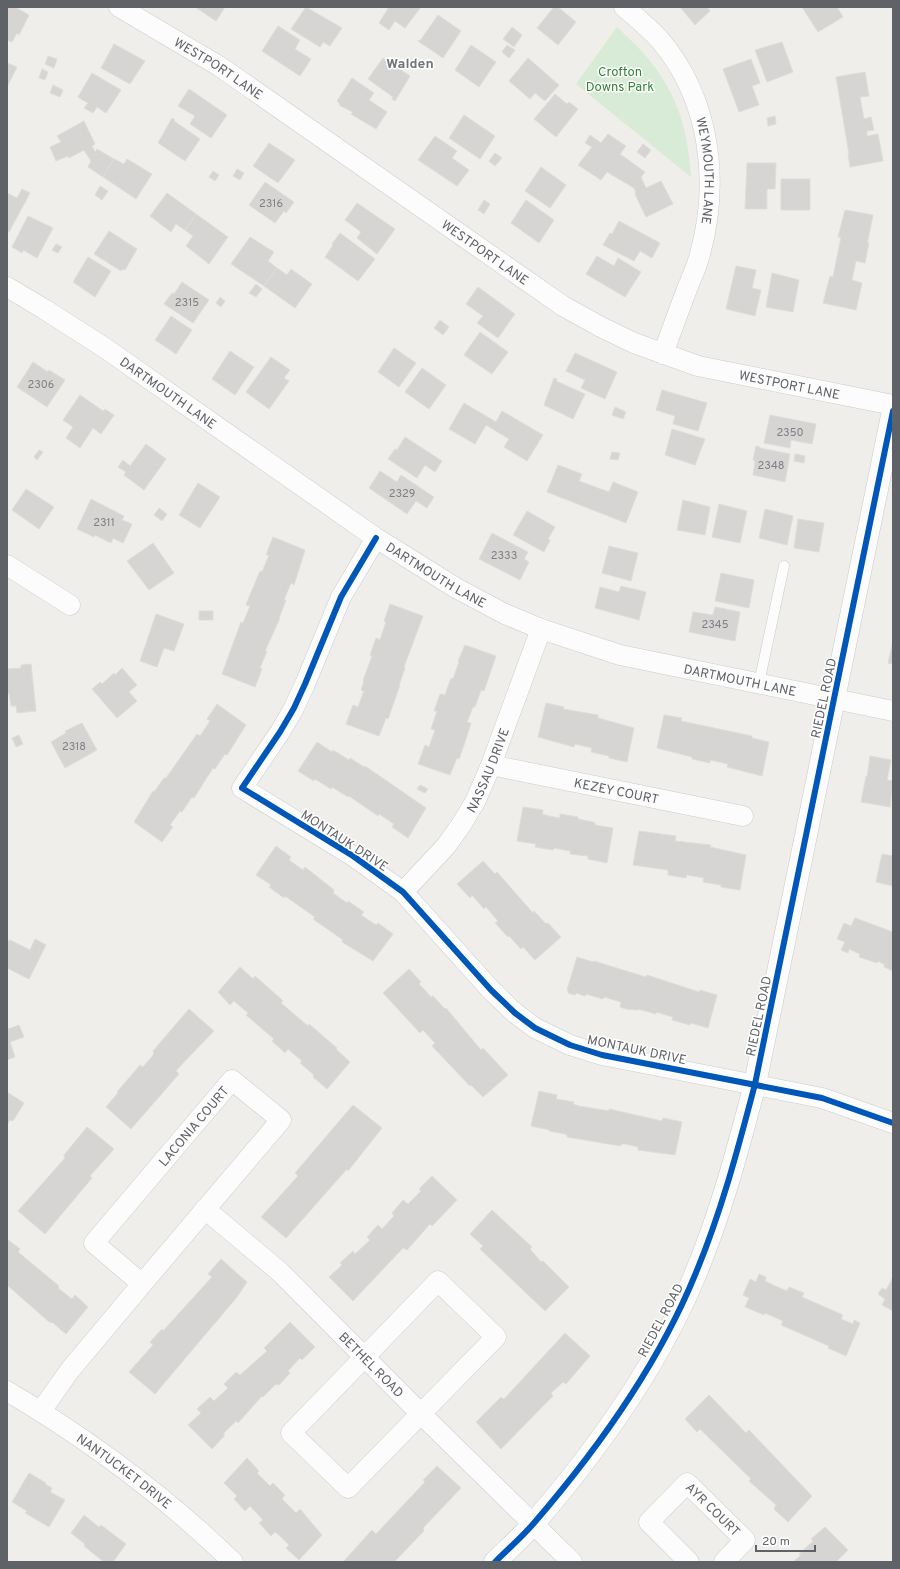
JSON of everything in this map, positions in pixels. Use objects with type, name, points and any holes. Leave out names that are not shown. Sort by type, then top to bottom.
[{"type":"street","name":"WESTPORT LANE","points":[[119,7],[224,69],[563,306],[600,327],[634,343],[698,366],[893,405]]},
{"type":"street","name":"WEYMOUTH LANE","points":[[624,7],[660,40],[680,67],[694,96],[702,118],[708,148],[710,179],[706,231],[700,256],[663,354]]},
{"type":"street","name":"DARTMOUTH LANE","points":[[7,287],[105,348],[376,538],[456,588],[505,614],[541,629],[620,655],[893,711]]},
{"type":"street","name":"RIEDEL ROAD","points":[[495,1562],[533,1524],[592,1450],[640,1381],[671,1327],[695,1276],[716,1222],[736,1156],[755,1084],[893,411]]},
{"type":"street","name":"MONTAUK DRIVE","points":[[376,538],[341,597],[294,708],[280,732],[242,788],[353,856],[403,892],[491,990],[515,1013],[535,1028],[570,1045],[602,1055],[822,1098],[864,1112],[893,1124]]},
{"type":"street","points":[[7,564],[70,605]]},
{"type":"street","name":"NASSAU DRIVE","points":[[403,892],[446,846],[475,802],[541,629]]},
{"type":"street","name":"KEZEY COURT","points":[[490,765],[743,816]]},
{"type":"street","name":"LACONIA COURT","points":[[41,1411],[70,1370],[280,1120],[232,1080],[94,1243],[142,1284]]},
{"type":"street","name":"BETHEL ROAD","points":[[205,1210],[280,1272],[421,1414],[572,1562]]},
{"type":"street","points":[[438,1281],[496,1337],[348,1488],[291,1433],[365,1356],[438,1281]]},
{"type":"street","name":"NANTUCKET DRIVE","points":[[7,1392],[41,1411],[106,1456],[162,1498],[233,1562]]},
{"type":"street","name":"AYR COURT","points":[[689,1562],[649,1522],[687,1483],[746,1540],[724,1562]]},
{"type":"lane","points":[[758,683],[784,566]]},
{"type":"green space","name":"Crofton Downs Park","points":[[617,27],[649,60],[670,91],[685,132],[691,177],[576,84]]},
{"type":"building","points":[[7,7],[15,7],[29,15],[19,35],[17,33],[12,42],[7,40]]},
{"type":"building","points":[[195,7],[225,7],[216,21]]},
{"type":"building","points":[[306,7],[342,28],[330,46],[323,42],[320,47],[291,29]]},
{"type":"building","points":[[389,7],[421,7],[405,28],[395,21],[389,30],[379,23]]},
{"type":"building","points":[[554,7],[558,7],[576,22],[558,45],[537,28]]},
{"type":"building","points":[[680,7],[707,7],[710,11],[695,25]]},
{"type":"building","points":[[802,7],[837,7],[843,17],[818,32]]},
{"type":"building","points":[[438,15],[461,31],[443,58],[418,41],[420,41]]},
{"type":"building","points":[[278,26],[300,40],[295,49],[311,59],[300,76],[262,51]]},
{"type":"building","points":[[512,27],[522,35],[514,47],[503,39]]},
{"type":"building","points":[[782,42],[793,72],[767,82],[755,50]]},
{"type":"building","points":[[114,44],[145,61],[130,84],[101,68]]},
{"type":"building","points":[[471,45],[496,62],[479,87],[455,70]]},
{"type":"building","points":[[507,45],[515,50],[509,58],[502,52]]},
{"type":"building","points":[[48,56],[57,59],[54,68],[45,64]]},
{"type":"building","points":[[383,58],[410,76],[395,101],[392,99],[393,97],[368,79]]},
{"type":"building","points":[[528,58],[559,85],[545,101],[535,93],[530,99],[509,81]]},
{"type":"building","points":[[751,59],[760,83],[752,86],[759,105],[739,112],[723,69]]},
{"type":"building","points":[[7,63],[17,67],[7,87]]},
{"type":"building","points":[[42,69],[48,72],[45,80],[39,78]]},
{"type":"building","points":[[865,72],[869,96],[860,97],[864,119],[871,117],[874,130],[867,131],[867,136],[878,134],[883,161],[850,167],[836,77]]},
{"type":"building","points":[[92,73],[121,90],[106,113],[97,107],[93,113],[84,108],[88,103],[78,97]]},
{"type":"building","points":[[352,78],[374,93],[369,100],[387,112],[376,129],[351,114],[353,112],[339,105],[340,104],[337,101]]},
{"type":"building","points":[[53,85],[63,90],[60,97],[50,93]]},
{"type":"building","points":[[189,89],[227,115],[211,138],[190,124],[195,116],[178,106]]},
{"type":"building","points":[[555,94],[567,104],[569,102],[578,109],[556,137],[534,119]]},
{"type":"building","points":[[464,115],[495,136],[480,159],[449,138]]},
{"type":"building","points":[[775,116],[776,124],[768,126],[767,118]]},
{"type":"building","points":[[172,118],[200,139],[185,161],[158,143]]},
{"type":"building","points":[[84,121],[95,144],[92,146],[95,152],[97,149],[114,159],[103,177],[88,167],[91,161],[84,150],[69,158],[68,156],[56,161],[50,147],[61,142],[57,136]]},
{"type":"building","points":[[608,134],[626,146],[620,154],[645,172],[641,177],[646,188],[661,181],[673,204],[646,217],[635,194],[634,188],[607,172],[601,180],[578,165],[592,147],[585,143],[590,135],[601,143]]},
{"type":"building","points":[[435,136],[457,151],[452,158],[469,170],[457,186],[418,160]]},
{"type":"building","points":[[269,143],[295,160],[278,183],[253,166]]},
{"type":"building","points":[[643,144],[651,150],[645,158],[637,152]]},
{"type":"building","points":[[495,153],[502,158],[495,166],[489,161]]},
{"type":"building","points":[[114,159],[124,164],[127,159],[152,174],[136,199],[103,177]]},
{"type":"building","points":[[747,163],[776,163],[775,189],[767,189],[767,209],[745,209]]},
{"type":"building","points":[[541,167],[566,185],[550,208],[525,191]]},
{"type":"building","points":[[237,169],[244,173],[240,180],[233,176]]},
{"type":"building","points":[[213,171],[219,175],[215,181],[209,177]]},
{"type":"building","points":[[781,179],[810,179],[810,210],[781,210]]},
{"type":"building","points":[[265,182],[294,202],[286,213],[284,211],[275,223],[249,205]]},
{"type":"building","points":[[100,186],[108,191],[102,200],[95,195]]},
{"type":"building","points":[[22,189],[30,193],[9,232],[7,231],[7,193],[17,198]]},
{"type":"building","points":[[167,193],[196,214],[185,230],[176,224],[171,232],[150,216]]},
{"type":"building","points":[[484,200],[490,204],[484,214],[478,210]]},
{"type":"building","points":[[526,200],[554,220],[539,243],[511,223]]},
{"type":"building","points":[[357,203],[395,229],[377,254],[357,238],[361,232],[345,220]]},
{"type":"building","points":[[845,210],[873,215],[867,243],[869,243],[865,263],[856,261],[852,280],[862,283],[856,310],[823,303],[830,276],[833,277],[841,237],[838,237]]},
{"type":"building","points":[[196,214],[228,237],[209,264],[186,246],[193,236],[185,230]]},
{"type":"building","points":[[28,216],[53,228],[37,258],[23,250],[22,253],[12,247]]},
{"type":"building","points":[[619,221],[660,243],[652,258],[640,251],[634,261],[603,245],[610,233],[612,234]]},
{"type":"building","points":[[109,231],[137,249],[125,270],[123,269],[121,271],[94,254]]},
{"type":"building","points":[[340,233],[375,259],[358,281],[325,257]]},
{"type":"building","points":[[250,237],[274,252],[268,261],[277,268],[264,286],[231,264]]},
{"type":"building","points":[[56,244],[62,247],[58,253],[52,250]]},
{"type":"building","points":[[597,256],[614,266],[618,258],[641,272],[625,297],[586,274]]},
{"type":"building","points":[[88,257],[111,271],[95,297],[73,282]]},
{"type":"building","points":[[736,266],[756,270],[752,288],[761,290],[755,316],[726,309]]},
{"type":"building","points":[[277,268],[287,275],[291,269],[312,284],[295,308],[264,286]]},
{"type":"building","points":[[772,273],[799,280],[793,312],[766,307]]},
{"type":"building","points":[[182,282],[209,300],[193,323],[164,304],[172,293],[174,294]]},
{"type":"building","points":[[256,284],[262,289],[256,297],[249,293]]},
{"type":"building","points":[[478,287],[515,314],[498,338],[477,323],[483,316],[466,304]]},
{"type":"building","points":[[220,297],[225,301],[221,307],[216,303]]},
{"type":"building","points":[[171,316],[192,330],[176,354],[155,340]]},
{"type":"building","points":[[440,320],[449,327],[443,335],[434,328]]},
{"type":"building","points":[[480,332],[508,352],[492,374],[464,355]]},
{"type":"building","points":[[394,348],[416,363],[399,387],[378,372]]},
{"type":"building","points":[[230,351],[254,367],[235,395],[212,379]]},
{"type":"building","points":[[575,353],[617,372],[605,399],[581,388],[585,380],[566,371]]},
{"type":"building","points":[[271,357],[290,370],[284,378],[289,381],[269,409],[246,392]]},
{"type":"building","points":[[33,362],[48,372],[49,370],[65,380],[47,407],[17,387]]},
{"type":"building","points":[[422,368],[446,385],[429,409],[405,392]]},
{"type":"building","points":[[554,378],[557,379],[556,381],[585,394],[573,419],[544,405]]},
{"type":"building","points":[[662,390],[707,403],[698,431],[673,424],[675,416],[656,410]]},
{"type":"building","points":[[80,395],[103,411],[105,409],[114,415],[101,434],[93,428],[80,448],[66,438],[73,427],[63,420]]},
{"type":"building","points":[[464,403],[496,422],[502,411],[543,435],[527,461],[504,447],[509,439],[486,425],[475,444],[449,429]]},
{"type":"building","points":[[615,407],[626,412],[623,419],[612,415]]},
{"type":"building","points":[[770,415],[816,424],[812,444],[791,440],[790,448],[764,443]]},
{"type":"building","points":[[672,429],[705,439],[695,465],[665,455]]},
{"type":"building","points":[[405,437],[442,461],[435,472],[425,465],[417,478],[388,459],[395,449],[397,450]]},
{"type":"building","points":[[146,444],[166,459],[144,490],[124,475],[126,472],[118,467],[123,460],[130,466]]},
{"type":"building","points":[[756,446],[790,454],[785,482],[753,475],[755,461],[753,460]]},
{"type":"building","points":[[39,450],[43,452],[37,460],[34,457]]},
{"type":"building","points":[[612,452],[620,453],[618,460],[610,459]]},
{"type":"building","points":[[795,454],[805,456],[804,463],[794,461]]},
{"type":"building","points":[[558,465],[582,474],[579,481],[609,492],[613,482],[638,492],[626,523],[547,492]]},
{"type":"building","points":[[380,471],[397,482],[401,475],[434,497],[427,508],[416,501],[407,514],[369,488]]},
{"type":"building","points":[[198,483],[220,497],[200,528],[179,515]]},
{"type":"building","points":[[26,489],[54,507],[39,529],[12,510]]},
{"type":"building","points":[[91,499],[124,516],[122,520],[132,524],[123,543],[113,538],[111,543],[95,535],[94,537],[77,529]]},
{"type":"building","points":[[683,500],[710,507],[705,535],[677,530]]},
{"type":"building","points":[[719,504],[747,511],[740,543],[712,537]]},
{"type":"building","points":[[159,508],[167,514],[162,521],[154,515]]},
{"type":"building","points":[[765,509],[793,516],[787,545],[759,538]]},
{"type":"building","points":[[527,511],[555,527],[548,539],[550,540],[544,552],[513,535]]},
{"type":"building","points":[[798,519],[824,523],[819,552],[794,548]]},
{"type":"building","points":[[492,533],[528,552],[524,559],[529,562],[520,580],[479,559]]},
{"type":"building","points":[[273,537],[305,550],[294,585],[291,583],[284,600],[286,600],[280,618],[265,651],[267,651],[260,668],[262,669],[255,687],[222,674],[241,622],[243,623],[250,606],[246,605],[247,602],[260,571],[262,572],[269,555],[266,555]]},
{"type":"building","points":[[153,543],[174,573],[149,590],[127,561]]},
{"type":"building","points":[[609,546],[638,553],[631,581],[602,573]]},
{"type":"building","points":[[721,573],[754,580],[749,608],[715,601]]},
{"type":"building","points":[[621,586],[646,592],[639,620],[595,608],[600,587],[619,592]]},
{"type":"building","points":[[390,604],[423,616],[404,667],[400,685],[388,719],[386,718],[379,736],[346,724],[353,705],[358,707],[364,691],[361,690],[372,656],[370,655],[376,638],[380,640],[386,622],[384,621]]},
{"type":"building","points":[[715,607],[740,612],[735,641],[689,632],[693,612],[713,615]]},
{"type":"building","points":[[199,611],[213,611],[213,620],[199,620]]},
{"type":"building","points":[[156,614],[184,624],[174,651],[164,648],[157,667],[140,661]]},
{"type":"building","points":[[893,641],[893,664],[888,663]]},
{"type":"building","points":[[465,645],[496,656],[484,691],[481,690],[475,707],[473,707],[467,722],[471,723],[465,742],[459,759],[457,758],[450,775],[418,764],[425,745],[429,747],[435,730],[431,729],[437,711],[434,711],[440,694],[445,695],[451,678],[453,679],[459,662],[458,661]]},
{"type":"building","points":[[31,664],[36,711],[17,713],[16,706],[11,706],[9,693],[7,694],[7,669],[21,668],[21,665]]},
{"type":"building","points":[[122,668],[137,685],[129,692],[137,701],[117,718],[92,689],[100,682],[102,684],[114,673],[115,675]]},
{"type":"building","points":[[546,703],[564,707],[563,709],[598,715],[598,718],[634,728],[627,762],[591,752],[592,748],[575,744],[574,747],[538,737]]},
{"type":"building","points":[[217,704],[246,725],[227,755],[225,754],[215,769],[213,768],[194,798],[192,797],[182,812],[180,811],[170,825],[173,827],[162,842],[134,822],[153,791],[154,792],[164,778],[166,778],[197,734],[200,736],[210,721],[207,719]]},
{"type":"building","points":[[664,715],[682,718],[681,721],[752,736],[752,738],[769,742],[762,776],[727,767],[728,764],[710,760],[710,763],[692,759],[692,757],[657,748]]},
{"type":"building","points":[[82,723],[97,750],[65,768],[51,742],[66,733],[65,731]]},
{"type":"building","points":[[19,735],[23,744],[16,747],[12,738]]},
{"type":"building","points":[[317,742],[332,752],[333,750],[349,760],[350,758],[364,767],[365,766],[426,808],[408,838],[392,827],[394,824],[379,814],[378,816],[349,796],[348,797],[332,787],[331,789],[315,779],[314,781],[298,771]]},
{"type":"building","points":[[870,756],[891,760],[887,780],[893,781],[890,807],[861,802]]},
{"type":"building","points":[[420,785],[428,789],[425,793],[417,789]]},
{"type":"building","points":[[523,807],[543,810],[542,814],[549,816],[560,818],[560,814],[578,817],[578,819],[593,822],[595,825],[613,828],[607,863],[588,859],[588,856],[570,854],[570,851],[535,847],[536,844],[517,841]]},
{"type":"building","points":[[639,831],[676,836],[675,841],[711,845],[710,847],[746,855],[740,890],[703,882],[704,878],[687,875],[686,878],[668,875],[668,870],[633,865]]},
{"type":"building","points":[[276,846],[291,857],[289,860],[303,870],[305,867],[333,889],[333,893],[347,903],[348,901],[364,912],[361,915],[376,925],[378,923],[393,934],[373,961],[342,942],[343,940],[313,919],[315,917],[285,896],[284,898],[269,887],[271,885],[256,875]]},
{"type":"building","points":[[882,854],[893,856],[893,886],[876,882]]},
{"type":"building","points":[[483,861],[495,874],[497,872],[533,913],[534,911],[561,937],[535,960],[523,947],[521,949],[509,936],[508,937],[495,923],[498,921],[486,907],[484,909],[472,895],[470,898],[457,884]]},
{"type":"building","points":[[855,918],[893,932],[893,971],[884,967],[885,965],[878,961],[877,963],[859,957],[860,954],[849,949],[848,953],[841,950],[845,942],[837,939],[844,923],[851,926]]},
{"type":"building","points":[[35,939],[46,945],[29,979],[7,968],[7,940],[30,950]]},
{"type":"building","points":[[577,957],[646,977],[647,975],[699,992],[700,990],[717,995],[708,1028],[672,1020],[673,1017],[656,1012],[656,1014],[638,1009],[626,1009],[620,1007],[621,1002],[604,997],[603,999],[586,994],[585,996],[576,993],[575,995],[568,993],[567,990]]},
{"type":"building","points":[[240,967],[253,979],[255,976],[283,1001],[281,1003],[308,1026],[309,1024],[337,1048],[336,1049],[350,1062],[327,1089],[300,1063],[302,1061],[288,1049],[285,1053],[272,1041],[274,1039],[246,1015],[248,1013],[234,1001],[230,1005],[218,992]]},
{"type":"building","points":[[409,969],[421,982],[419,984],[431,997],[433,996],[445,1009],[446,1008],[481,1050],[483,1048],[508,1075],[483,1097],[471,1085],[470,1086],[432,1046],[435,1043],[423,1030],[420,1033],[383,993]]},
{"type":"building","points":[[189,1009],[214,1031],[176,1071],[179,1074],[131,1129],[106,1107],[140,1065],[143,1067],[154,1054],[153,1051]]},
{"type":"building","points":[[19,1025],[24,1037],[10,1042],[15,1057],[7,1060],[7,1027],[8,1029]]},
{"type":"building","points":[[539,1091],[557,1095],[556,1099],[574,1102],[573,1104],[579,1106],[609,1111],[609,1109],[662,1121],[663,1118],[682,1122],[675,1155],[638,1150],[638,1147],[625,1144],[621,1144],[621,1146],[567,1137],[565,1134],[531,1126]]},
{"type":"building","points":[[7,1092],[24,1103],[13,1121],[10,1120],[7,1125]]},
{"type":"building","points":[[353,1105],[382,1128],[348,1171],[347,1169],[286,1238],[261,1217],[298,1176],[295,1173]]},
{"type":"building","points":[[87,1127],[114,1149],[90,1176],[92,1178],[45,1234],[18,1211],[65,1158],[64,1155]]},
{"type":"building","points":[[432,1176],[457,1200],[432,1226],[430,1224],[407,1250],[403,1248],[353,1301],[329,1277],[342,1265],[340,1263],[353,1251],[355,1254],[370,1240],[367,1237],[378,1225],[382,1229],[394,1216],[392,1213],[403,1200],[408,1204],[421,1191],[419,1189]]},
{"type":"building","points":[[492,1210],[532,1247],[530,1249],[541,1262],[543,1261],[569,1287],[545,1311],[480,1249],[483,1246],[470,1234]]},
{"type":"building","points":[[7,1239],[20,1249],[18,1252],[59,1286],[58,1288],[72,1299],[75,1295],[88,1307],[66,1334],[52,1322],[51,1323],[48,1321],[7,1285]]},
{"type":"building","points":[[221,1259],[247,1282],[237,1297],[155,1394],[129,1372],[153,1345],[150,1342],[162,1329],[163,1331],[212,1277],[208,1274]]},
{"type":"building","points":[[759,1274],[766,1277],[765,1281],[787,1291],[789,1287],[804,1293],[802,1297],[843,1315],[841,1319],[853,1324],[854,1320],[860,1323],[846,1356],[828,1348],[829,1346],[781,1325],[783,1321],[765,1313],[764,1315],[745,1307],[749,1298],[743,1295],[750,1279],[756,1282]]},
{"type":"building","points":[[893,1277],[893,1311],[882,1305],[885,1299],[878,1294],[882,1288],[886,1290]]},
{"type":"building","points":[[290,1322],[315,1347],[302,1360],[300,1358],[288,1371],[290,1373],[280,1384],[276,1384],[263,1397],[262,1396],[238,1423],[236,1421],[223,1434],[225,1435],[212,1449],[188,1425],[201,1413],[197,1409],[210,1397],[214,1401],[228,1388],[224,1384],[236,1372],[240,1375],[266,1352],[267,1351],[264,1348]]},
{"type":"building","points":[[565,1333],[590,1356],[566,1384],[563,1382],[551,1393],[553,1396],[501,1449],[476,1422],[501,1397],[503,1399],[505,1398]]},
{"type":"building","points":[[709,1395],[746,1433],[749,1430],[812,1496],[788,1522],[774,1509],[776,1505],[749,1481],[751,1479],[700,1429],[697,1432],[685,1419]]},
{"type":"building","points":[[247,1458],[259,1471],[257,1473],[270,1486],[273,1483],[285,1495],[282,1499],[296,1513],[300,1509],[322,1535],[299,1560],[286,1548],[289,1545],[280,1536],[275,1532],[271,1536],[259,1523],[263,1520],[250,1506],[245,1511],[234,1499],[237,1496],[224,1483]]},
{"type":"building","points":[[437,1466],[461,1488],[423,1528],[424,1531],[394,1562],[343,1562],[372,1530],[376,1534],[425,1482],[423,1480]]},
{"type":"building","points":[[29,1473],[52,1488],[50,1492],[65,1500],[49,1527],[25,1513],[27,1511],[12,1502]]},
{"type":"building","points":[[84,1515],[99,1527],[101,1525],[126,1544],[113,1562],[104,1562],[71,1533]]},
{"type":"building","points":[[825,1527],[848,1550],[836,1562],[793,1562],[813,1541],[811,1539]]},
{"type":"cycle path","points":[[495,1562],[529,1528],[581,1466],[624,1405],[644,1374],[680,1309],[713,1228],[735,1157],[755,1084],[893,411]]},
{"type":"cycle path","points":[[376,538],[341,597],[294,708],[280,732],[242,788],[353,856],[403,892],[491,990],[515,1013],[535,1028],[570,1045],[602,1055],[822,1098],[893,1123]]},
{"type":"district","name":"Walden","points":[[410,63]]}]
